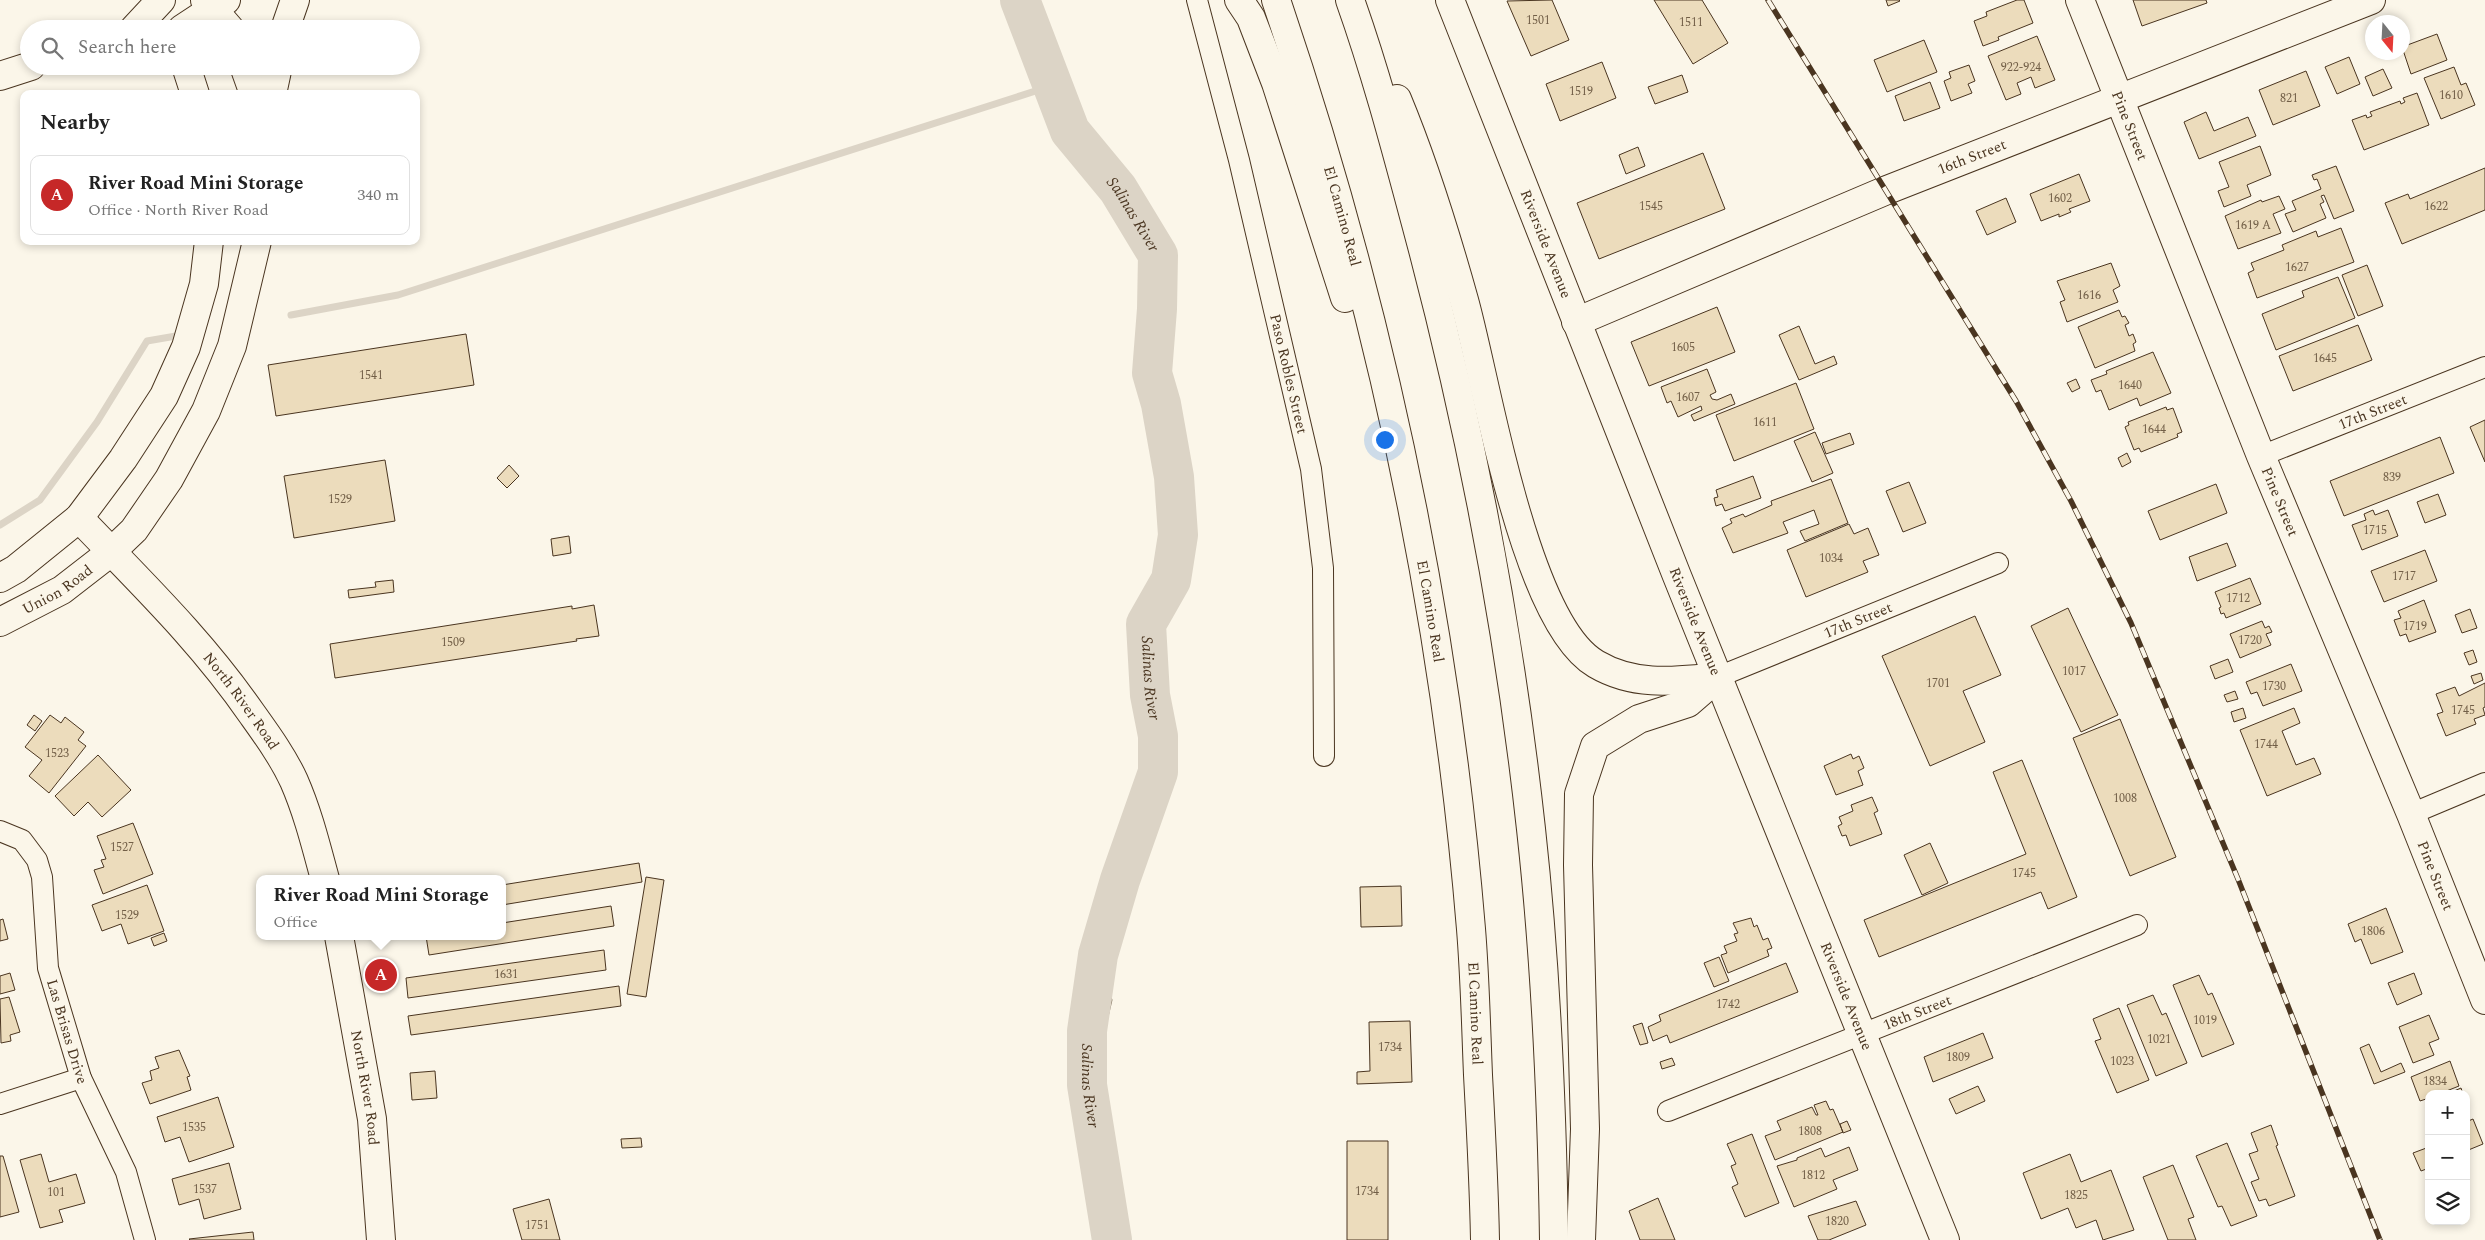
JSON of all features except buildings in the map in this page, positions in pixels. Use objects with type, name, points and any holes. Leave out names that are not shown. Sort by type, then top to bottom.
[{"type":"main road","points":[[142,20],[161,0]]},
{"type":"main road","points":[[177,20],[179,0]]},
{"type":"main road","points":[[288,20],[295,0]]},
{"type":"main road","points":[[1239,0],[1251,18],[1302,159],[1343,293],[1383,373]]},
{"type":"main road","name":"El Camino Real","points":[[1276,0],[1330,174],[1383,373],[1426,580],[1444,694],[1471,930],[1485,1240]]},
{"type":"main road","points":[[1350,0],[1372,59],[1431,282],[1454,378],[1494,577],[1515,706],[1531,828],[1551,1090],[1554,1240]]},
{"type":"main road","name":"Riverside Avenue","points":[[1450,0],[1576,322],[1945,1240]]},
{"type":"main road","name":"Pine Street","points":[[2080,0],[2261,456],[2411,814],[2485,1000]]},
{"type":"main road","name":"16th Street","points":[[1576,322],[1887,190],[2371,0]]},
{"type":"main road","points":[[199,20],[219,9]]},
{"type":"main road","points":[[1372,59],[1395,94],[1419,152],[1464,301],[1514,505],[1544,593],[1558,622],[1575,645],[1595,664],[1620,675],[1643,681],[1670,682],[1718,677]]},
{"type":"main road","points":[[0,76],[20,70]]},
{"type":"main road","points":[[189,75],[194,90]]},
{"type":"main road","points":[[247,75],[253,90]]},
{"type":"main road","points":[[273,90],[276,75]]},
{"type":"main road","points":[[0,578],[16,569],[79,518],[123,460],[164,396],[186,347],[204,284],[208,245]]},
{"type":"main road","points":[[111,552],[134,530],[169,480],[206,411],[232,346],[256,245]]},
{"type":"main road","name":"North River Road","points":[[79,518],[184,627],[226,677],[272,742],[293,780],[313,834],[325,875]]},
{"type":"main road","name":"Union Road","points":[[0,622],[62,590],[111,552]]},
{"type":"main road","points":[[1581,1240],[1585,1129],[1579,794],[1595,746],[1638,719],[1688,703],[1718,677]]},
{"type":"main road","name":"North River Road","points":[[340,940],[372,1119],[381,1240]]},
{"type":"street","name":"Paso Robles Street","points":[[1197,0],[1239,160],[1311,469],[1322,568],[1324,756]]},
{"type":"street","name":"17th Street","points":[[2261,456],[2485,367]]},
{"type":"street","name":"17th Street","points":[[1718,677],[1998,563]]},
{"type":"street","points":[[2411,814],[2485,783]]},
{"type":"street","name":"Las Brisas Drive","points":[[0,831],[22,840],[37,860],[42,877],[48,968],[80,1078],[126,1172],[145,1240]]},
{"type":"street","name":"18th Street","points":[[1668,1110],[2136,925]]},
{"type":"street","points":[[0,1104],[80,1078]]},
{"type":"shaded area","points":[[1098,955],[1112,1000],[1093,1080],[1077,1093],[1069,1079],[1075,1006]]},
{"type":"waterway","name":"Salinas River","points":[[1020,0],[1070,131],[1118,189],[1158,255],[1157,309],[1152,373],[1161,404],[1174,477],[1178,535],[1171,580],[1146,624],[1150,695],[1158,736],[1158,772],[1120,880],[1098,955],[1087,1031],[1087,1085],[1112,1240]]},
{"type":"waterway","points":[[291,315],[398,295],[1051,86]]},
{"type":"waterway","points":[[0,525],[40,500],[97,422],[147,341],[176,336]]},
{"type":"railway","points":[[1768,0],[2016,401],[2071,501],[2131,623],[2238,879],[2380,1240]]},
{"type":"place","name":"River Road Mini Storage","points":[[381,975]]}]
